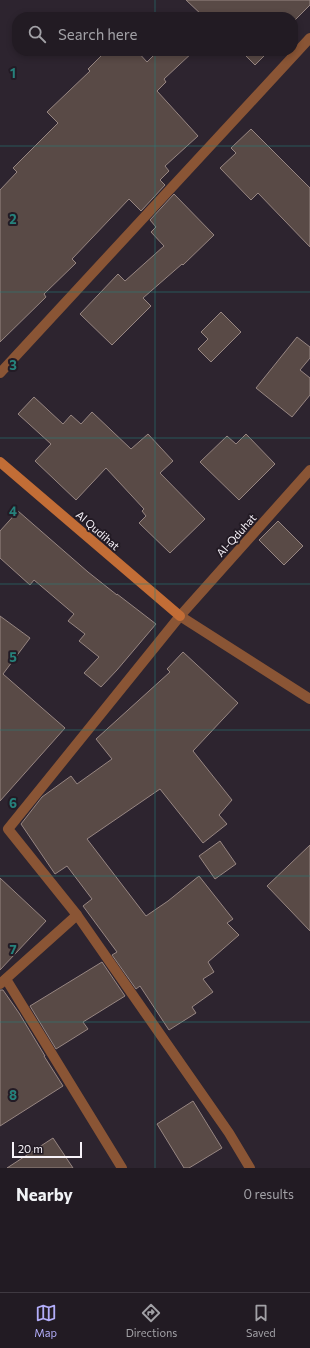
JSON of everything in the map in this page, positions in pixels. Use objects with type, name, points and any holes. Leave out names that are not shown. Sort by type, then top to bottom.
[{"type":"street","points":[[298,51],[310,38]]},
{"type":"street","points":[[0,373],[293,56]]},
{"type":"street","name":"Al Qudihat","points":[[0,462],[180,616]]},
{"type":"street","name":"Al-Qduhat","points":[[77,915],[8,828],[180,616],[310,470]]},
{"type":"street","points":[[180,616],[310,699]]},
{"type":"street","points":[[122,1168],[3,981],[77,915],[229,1133],[250,1168]]},
{"type":"building","points":[[186,0],[310,0],[310,5],[298,17],[298,12],[199,12]]},
{"type":"building","points":[[101,56],[142,56],[147,62],[153,56],[189,56],[164,79],[166,82],[157,91],[198,136],[165,166],[169,171],[160,180],[165,185],[141,211],[129,199],[72,259],[76,263],[44,294],[46,297],[0,342],[0,190],[17,172],[13,168],[58,123],[47,112],[90,71],[88,69]]},
{"type":"building","points":[[246,56],[264,56],[255,65]]},
{"type":"building","points":[[251,129],[310,188],[310,247],[258,193],[251,200],[220,168],[236,153],[231,148]]},
{"type":"building","points":[[174,194],[214,235],[183,265],[182,264],[143,298],[151,306],[112,345],[80,314],[118,274],[125,281],[164,246],[151,232],[156,227],[150,220]]},
{"type":"building","points":[[221,312],[241,332],[211,362],[198,349],[208,339],[201,332]]},
{"type":"building","points":[[297,337],[310,347],[310,358],[300,370],[310,378],[310,395],[292,417],[256,388]]},
{"type":"building","points":[[34,397],[63,424],[71,415],[81,424],[92,412],[131,449],[148,434],[173,461],[160,473],[205,519],[170,553],[139,523],[146,516],[142,511],[144,509],[106,468],[76,500],[35,461],[51,444],[18,414]]},
{"type":"building","points":[[246,434],[275,464],[239,500],[200,462],[227,436],[236,444]]},
{"type":"building","points":[[18,511],[88,572],[156,624],[101,687],[84,673],[99,657],[79,641],[85,634],[68,621],[74,614],[34,580],[30,585],[0,558],[0,531]]},
{"type":"building","points":[[278,521],[303,546],[284,565],[259,540]]},
{"type":"building","points":[[0,616],[30,638],[3,674],[65,728],[0,801]]},
{"type":"building","points":[[183,652],[238,703],[193,751],[232,800],[219,815],[227,824],[203,843],[160,789],[87,839],[146,916],[168,901],[199,876],[233,919],[227,923],[239,935],[208,962],[214,972],[203,979],[213,992],[192,1007],[196,1013],[169,1030],[140,986],[136,989],[112,955],[117,952],[83,906],[92,899],[67,866],[55,874],[21,824],[42,797],[71,776],[77,784],[112,759],[96,739],[170,672],[167,669]]},
{"type":"building","points":[[220,841],[236,864],[215,879],[199,856]]},
{"type":"building","points":[[310,845],[310,931],[267,886]]},
{"type":"building","points":[[0,878],[46,921],[0,970]]},
{"type":"building","points":[[102,962],[125,996],[83,1022],[88,1029],[56,1049],[30,1006]]},
{"type":"building","points":[[0,990],[3,990],[19,1013],[63,1086],[0,1126]]},
{"type":"building","points":[[193,1101],[222,1148],[189,1168],[184,1168],[157,1124]]},
{"type":"building","points":[[53,1138],[73,1168],[7,1168]]}]
